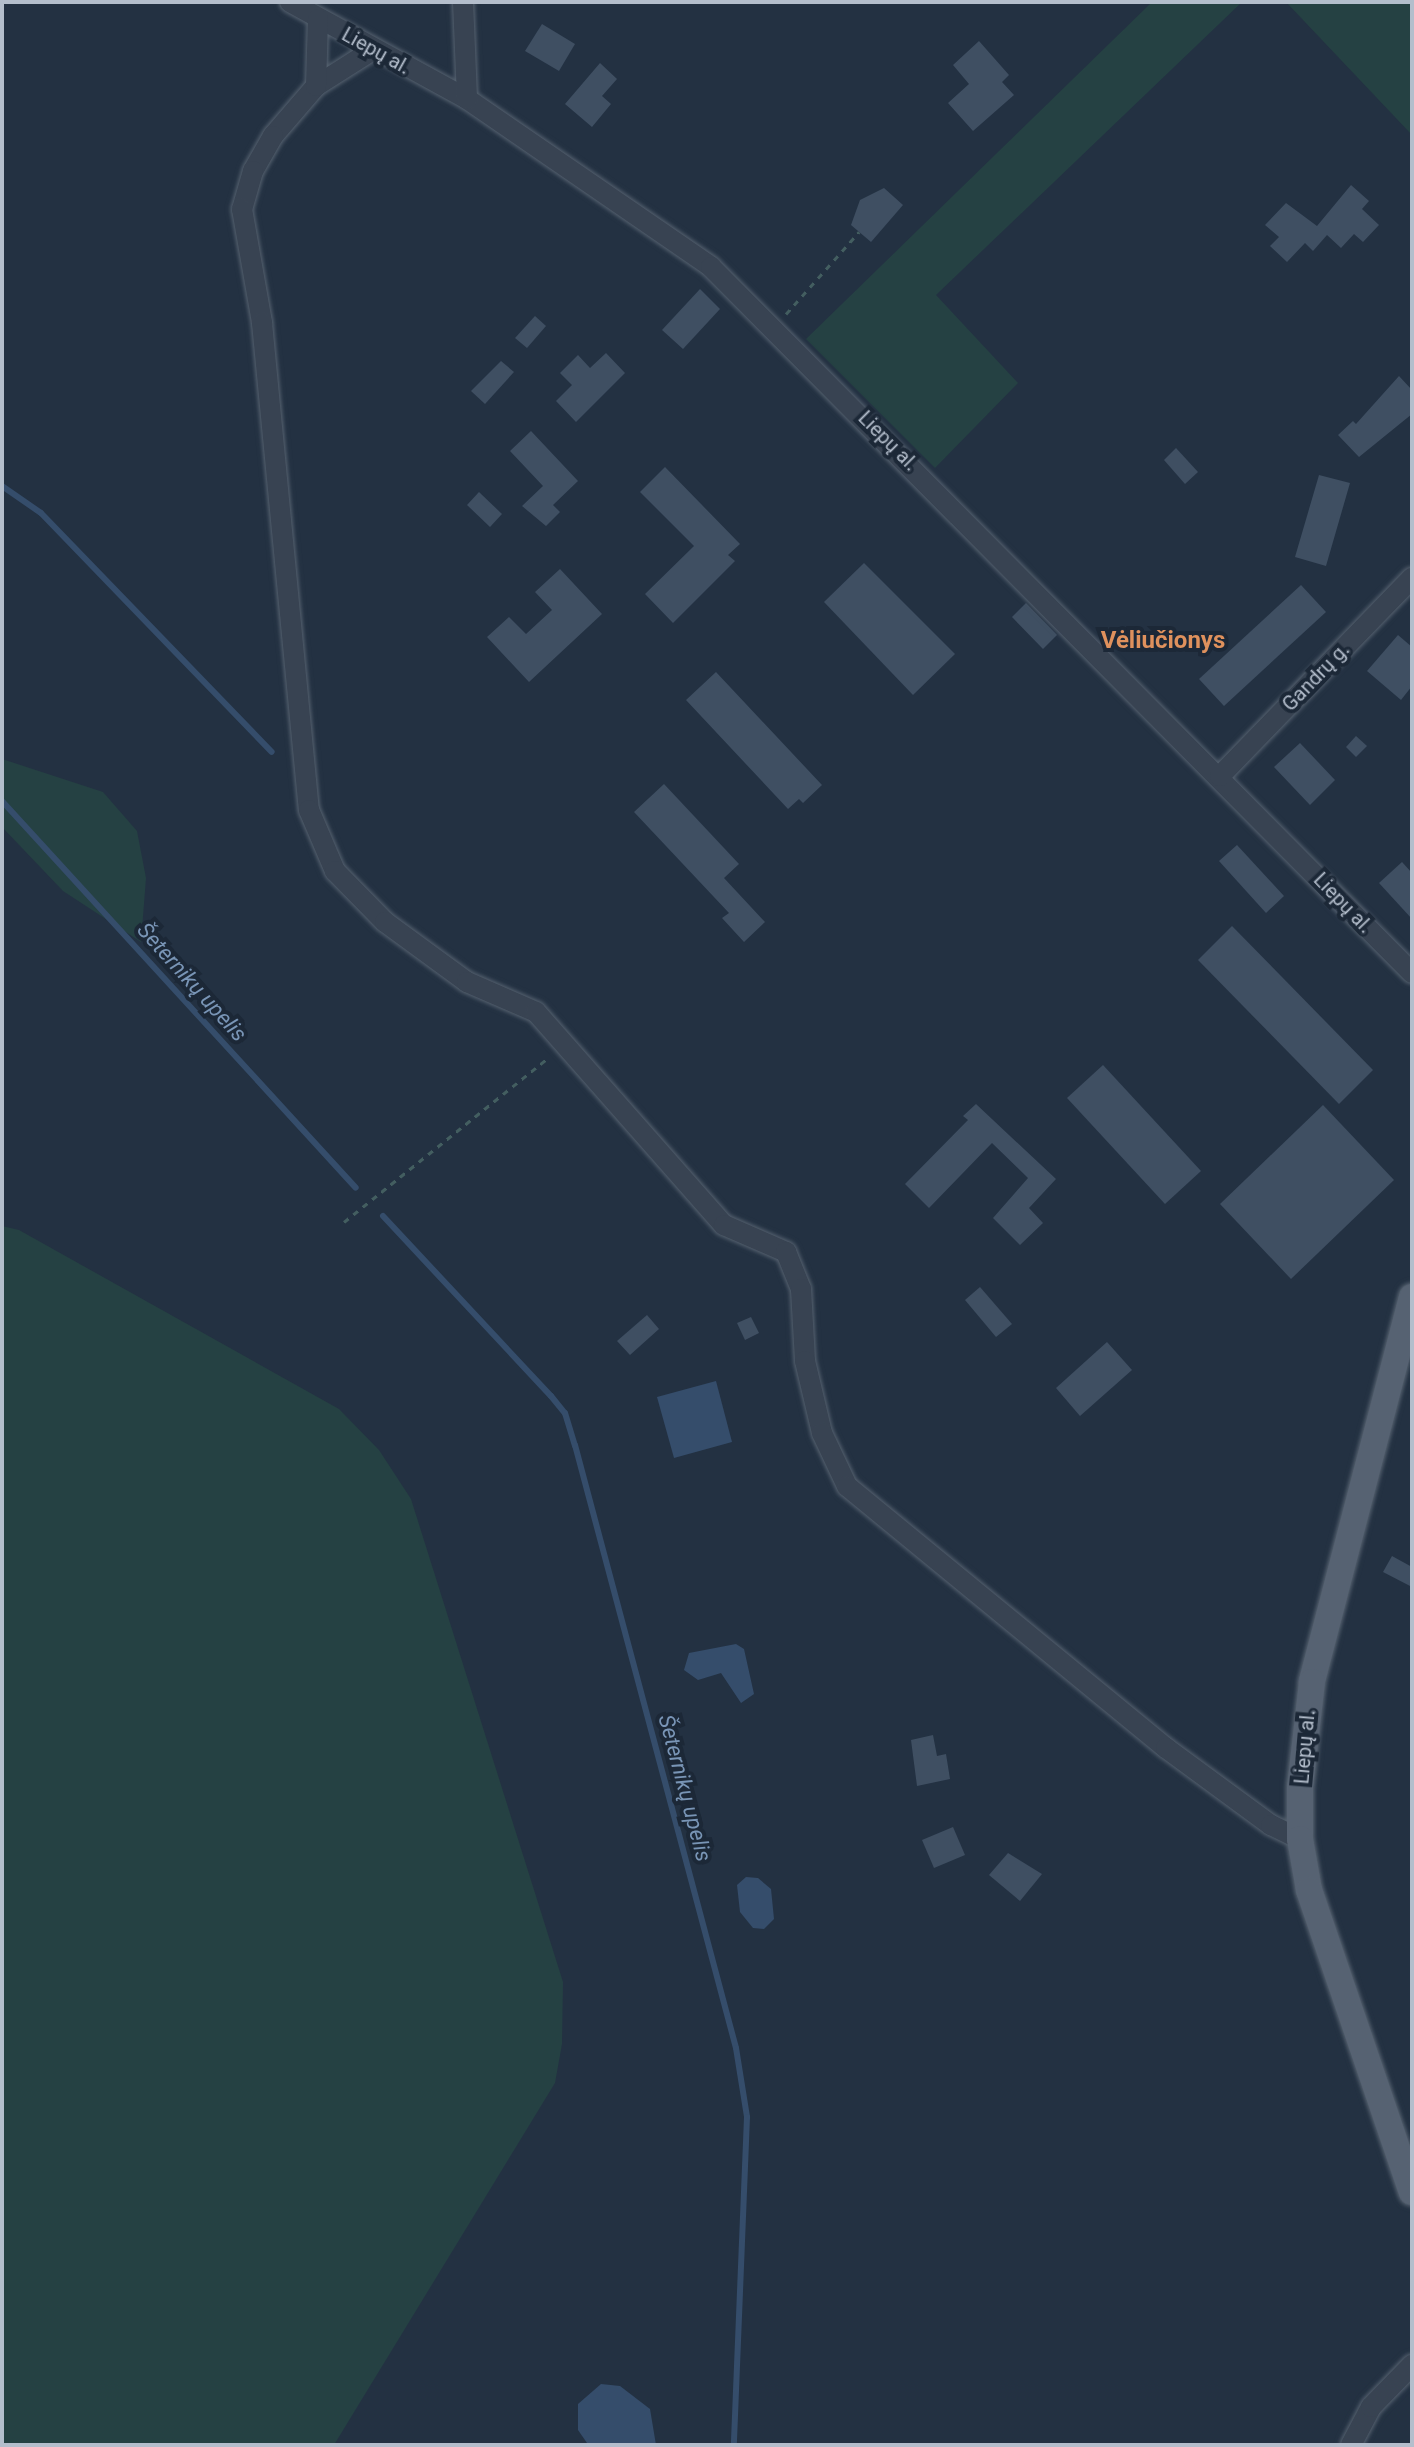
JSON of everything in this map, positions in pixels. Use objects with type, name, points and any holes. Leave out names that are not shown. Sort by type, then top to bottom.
[{"type":"main road","name":"Liepų al.","points":[[1412,1297],[1312,1682],[1304,1729],[1300,1839],[1329,1960],[1412,2192]]},
{"type":"street","name":"Liepų al.","points":[[290,2],[371,51],[467,99],[711,267],[775,326],[1412,973]]},
{"type":"street","points":[[463,2],[467,99]]},
{"type":"street","points":[[316,86],[318,19]]},
{"type":"street","points":[[371,51],[316,86],[273,136],[253,171],[242,209],[262,323],[309,810],[335,871],[385,922],[467,982],[536,1012],[567,1043],[724,1225],[786,1252],[801,1289],[805,1361],[822,1433],[847,1486],[1166,1748],[1271,1825],[1300,1839]]},
{"type":"street","name":"Gandrų g.","points":[[1220,776],[1412,578]]},
{"type":"street","points":[[1351,2445],[1371,2407],[1412,2365]]},
{"type":"path","points":[[775,326],[859,232]]},
{"type":"path","points":[[344,1222],[567,1043]]},
{"type":"green space","points":[[1152,2],[1242,2],[936,295],[1018,383],[935,468],[806,339]]},
{"type":"green space","points":[[1286,2],[1412,2],[1412,135]]},
{"type":"green space","points":[[2,759],[103,792],[137,831],[146,878],[141,942],[63,891],[2,827]]},
{"type":"green space","points":[[2,1226],[19,1230],[339,1409],[379,1450],[411,1499],[563,1982],[562,2044],[555,2083],[334,2445],[2,2445]]},
{"type":"water","points":[[716,1381],[732,1442],[674,1458],[657,1397]]},
{"type":"water","points":[[736,1644],[744,1649],[754,1694],[741,1703],[721,1673],[698,1680],[684,1670],[689,1653]]},
{"type":"water","points":[[746,1877],[758,1878],[771,1889],[774,1919],[764,1929],[753,1928],[740,1912],[737,1885]]},
{"type":"water","points":[[601,2384],[620,2386],[650,2409],[656,2445],[587,2443],[578,2430],[578,2404]]},
{"type":"building","points":[[542,24],[575,44],[559,71],[525,51]]},
{"type":"building","points":[[979,41],[1009,75],[1002,82],[1014,95],[973,131],[948,103],[969,84],[953,65]]},
{"type":"building","points":[[600,63],[617,79],[602,96],[611,104],[592,127],[565,104]]},
{"type":"building","points":[[1351,185],[1369,201],[1362,209],[1379,225],[1363,242],[1354,234],[1341,248],[1327,235],[1313,251],[1305,243],[1287,262],[1270,246],[1279,237],[1265,225],[1286,203],[1317,226]]},
{"type":"building","points":[[884,188],[903,205],[871,242],[851,225],[860,200]]},
{"type":"building","points":[[700,289],[720,309],[683,349],[662,330]]},
{"type":"building","points":[[535,316],[546,326],[527,348],[515,338]]},
{"type":"building","points":[[606,353],[625,373],[576,422],[556,401],[572,385],[560,373],[578,355],[590,368]]},
{"type":"building","points":[[501,361],[514,372],[485,404],[471,391]]},
{"type":"building","points":[[1399,376],[1412,390],[1412,414],[1359,457],[1338,435],[1353,421],[1356,424]]},
{"type":"building","points":[[531,431],[578,481],[553,505],[560,512],[546,526],[522,506],[543,486],[510,451]]},
{"type":"building","points":[[1176,448],[1198,472],[1185,484],[1164,460]]},
{"type":"building","points":[[665,467],[740,544],[728,555],[735,561],[673,623],[645,594],[694,546],[640,492]]},
{"type":"building","points":[[1319,475],[1350,483],[1326,566],[1295,557]]},
{"type":"building","points":[[479,492],[502,514],[490,527],[467,505]]},
{"type":"building","points":[[864,563],[955,654],[913,695],[824,602]]},
{"type":"building","points":[[560,569],[602,614],[529,682],[487,637],[509,617],[526,634],[552,610],[535,592]]},
{"type":"building","points":[[1301,585],[1326,612],[1224,706],[1199,679]]},
{"type":"building","points":[[1026,603],[1057,635],[1043,649],[1012,617]]},
{"type":"building","points":[[1398,635],[1412,647],[1412,686],[1401,700],[1367,671]]},
{"type":"building","points":[[716,672],[822,785],[803,803],[799,799],[788,809],[686,700]]},
{"type":"building","points":[[1356,736],[1367,746],[1356,757],[1346,747]]},
{"type":"building","points":[[1300,743],[1335,780],[1310,805],[1274,767]]},
{"type":"building","points":[[664,784],[739,864],[724,878],[765,922],[744,942],[722,918],[729,913],[634,812]]},
{"type":"building","points":[[1237,845],[1284,896],[1266,913],[1219,861]]},
{"type":"building","points":[[1402,862],[1412,873],[1412,919],[1379,883]]},
{"type":"building","points":[[1232,926],[1373,1070],[1339,1104],[1198,960]]},
{"type":"building","points":[[1103,1065],[1201,1171],[1165,1204],[1067,1098]]},
{"type":"building","points":[[976,1104],[1056,1179],[1029,1208],[1043,1223],[1020,1245],[993,1218],[1028,1178],[992,1143],[929,1208],[905,1184],[968,1120],[963,1116]]},
{"type":"building","points":[[1323,1105],[1394,1180],[1291,1279],[1220,1204]]},
{"type":"building","points":[[980,1287],[1012,1324],[996,1337],[965,1300]]},
{"type":"building","points":[[647,1315],[659,1329],[630,1355],[617,1341]]},
{"type":"building","points":[[751,1317],[759,1333],[745,1340],[737,1323]]},
{"type":"building","points":[[1107,1342],[1132,1370],[1080,1416],[1056,1388]]},
{"type":"building","points":[[1392,1556],[1412,1567],[1412,1587],[1383,1572]]},
{"type":"building","points":[[933,1735],[937,1756],[946,1754],[950,1779],[917,1786],[911,1740]]},
{"type":"building","points":[[953,1827],[965,1855],[934,1868],[922,1840]]},
{"type":"building","points":[[1008,1853],[1042,1874],[1020,1901],[989,1875]]},
{"type":"waterway","points":[[2,486],[41,513],[272,752]]},
{"type":"waterway","name":"Šeternikų upelis","points":[[2,801],[356,1188]]},
{"type":"waterway","name":"Šeternikų upelis","points":[[383,1216],[551,1396],[565,1413],[575,1445],[736,2048],[747,2117],[734,2445]]},
{"type":"district","name":"Vėliučionys","points":[[1163,641]]}]
